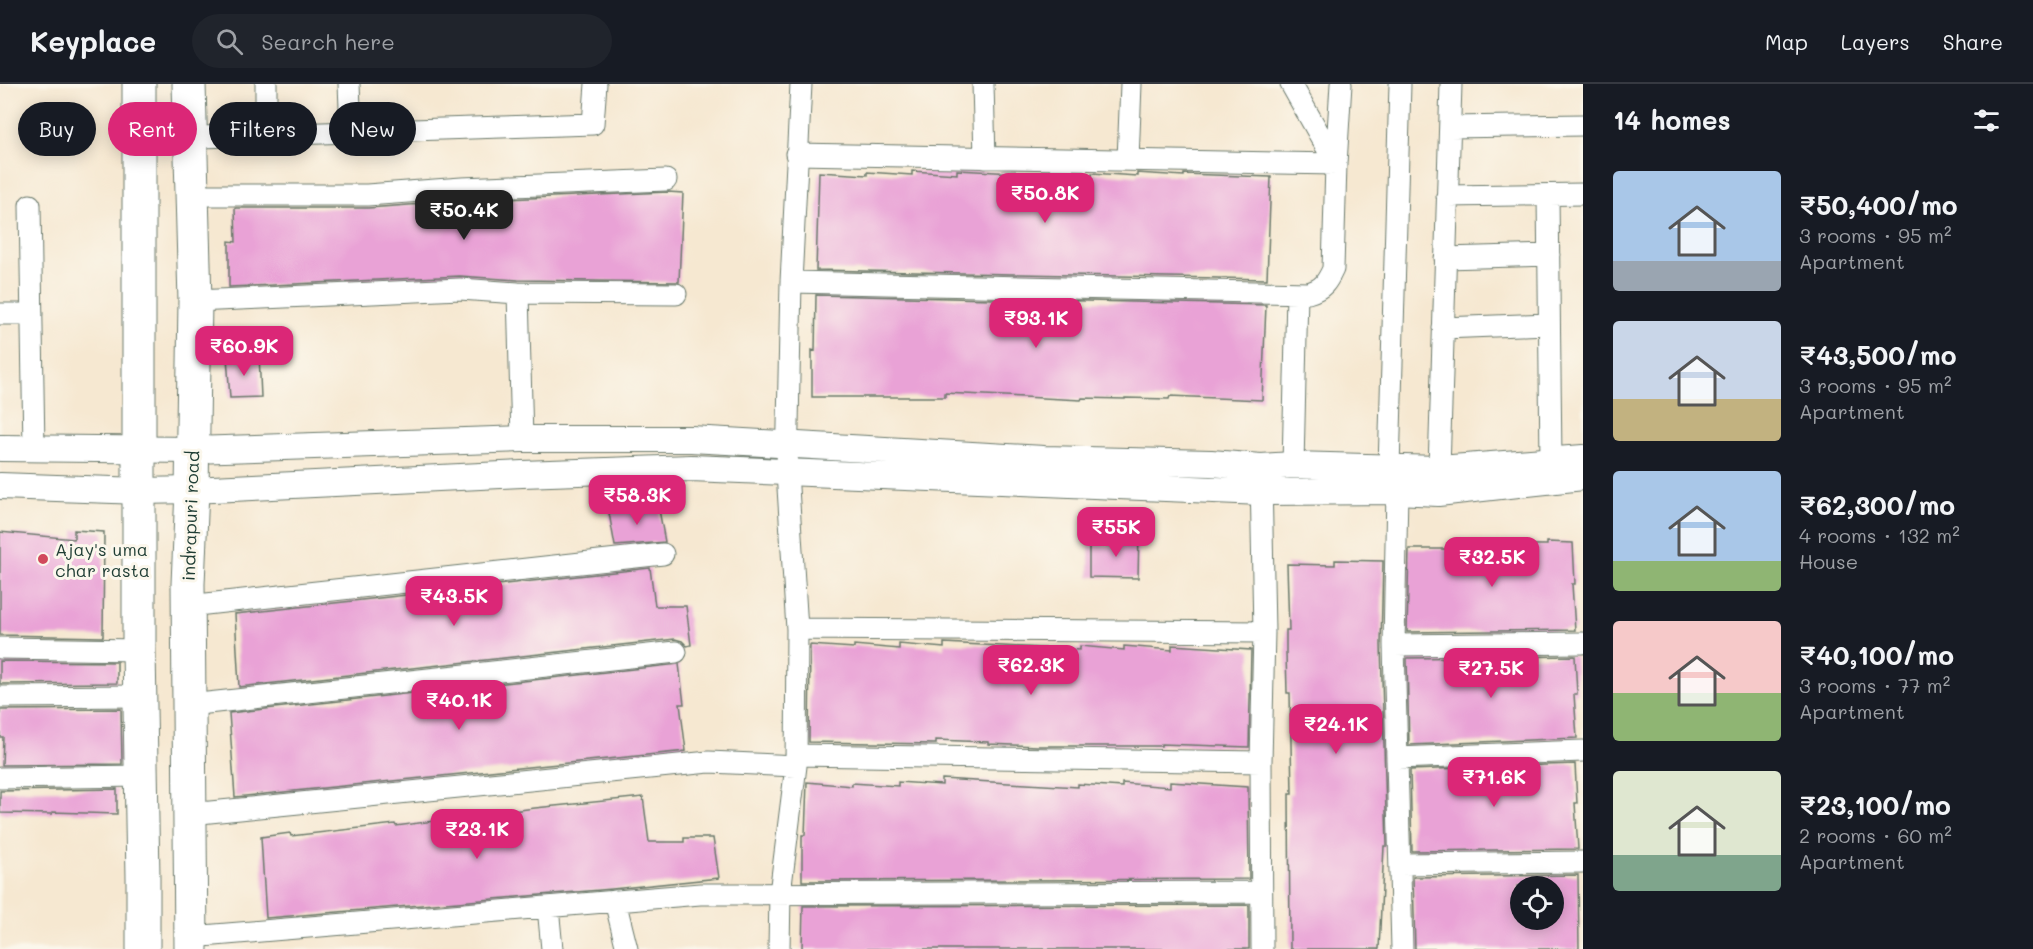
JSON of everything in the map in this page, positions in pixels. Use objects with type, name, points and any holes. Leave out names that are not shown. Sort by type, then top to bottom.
[{"type":"main road","points":[[139,84],[139,102]]},
{"type":"main road","name":"indrapuri road","points":[[189,84],[189,102]]},
{"type":"main road","points":[[139,156],[141,491],[139,650],[142,949]]},
{"type":"main road","name":"indrapuri road","points":[[190,156],[195,301],[188,606],[191,943]]},
{"type":"street","points":[[266,84],[266,102]]},
{"type":"street","points":[[349,84],[350,102]]},
{"type":"street","points":[[416,129],[593,124],[596,84]]},
{"type":"street","points":[[779,949],[780,893],[796,760],[797,629],[787,446],[791,282],[801,84]]},
{"type":"street","points":[[983,84],[985,158]]},
{"type":"street","points":[[1128,160],[1131,84]]},
{"type":"street","points":[[1291,84],[1336,164]]},
{"type":"street","points":[[791,282],[1297,293],[1318,290],[1328,282],[1333,269],[1341,84]]},
{"type":"street","points":[[1400,84],[1393,480],[1394,645],[1402,949]]},
{"type":"street","points":[[1439,469],[1451,84]]},
{"type":"street","points":[[1450,127],[1583,125]]},
{"type":"street","points":[[796,154],[1336,164]]},
{"type":"street","points":[[191,195],[367,195],[462,188],[666,180]]},
{"type":"street","points":[[1447,196],[1583,194]]},
{"type":"street","points":[[1548,195],[1551,461]]},
{"type":"street","points":[[30,205],[34,449]]},
{"type":"street","points":[[1445,258],[1549,255]]},
{"type":"street","points":[[195,301],[460,289],[518,294],[676,294]]},
{"type":"street","points":[[1293,465],[1297,293]]},
{"type":"street","points":[[518,294],[522,439]]},
{"type":"street","points":[[0,314],[32,314]]},
{"type":"street","points":[[1443,328],[1549,324]]},
{"type":"street","points":[[0,448],[140,451],[522,439],[691,439],[1044,459],[1261,467],[1293,465],[1393,480],[1438,493],[1583,477]]},
{"type":"street","points":[[0,486],[141,491],[192,490],[691,468],[1262,492],[1393,480],[1439,469],[1583,458]]},
{"type":"street","points":[[1261,467],[1264,632],[1262,949]]},
{"type":"street","points":[[188,606],[663,554]]},
{"type":"street","points":[[797,629],[1264,632]]},
{"type":"street","points":[[1394,645],[1583,644]]},
{"type":"street","points":[[0,648],[139,650]]},
{"type":"street","points":[[189,705],[676,652]]},
{"type":"street","points":[[0,697],[141,696]]},
{"type":"street","points":[[1397,758],[1583,751]]},
{"type":"street","points":[[190,814],[710,762],[796,760],[1262,762]]},
{"type":"street","points":[[0,778],[141,776]]},
{"type":"street","points":[[1400,864],[1583,862]]},
{"type":"street","points":[[191,943],[700,894],[1261,892]]},
{"type":"street","points":[[615,901],[627,949]]},
{"type":"street","points":[[548,907],[552,949]]},
{"type":"building","points":[[957,170],[1092,177],[1092,173],[1137,176],[1137,173],[1271,177],[1267,279],[816,270],[819,172],[912,175],[912,171],[957,174]]},
{"type":"building","points":[[683,193],[679,282],[518,280],[460,276],[229,287],[229,241],[236,242],[235,208],[368,208],[463,201]]},
{"type":"building","points":[[816,295],[1266,305],[1262,400],[1170,396],[1169,399],[1082,398],[1081,400],[945,393],[945,397],[812,397],[812,350],[815,351]]},
{"type":"building","points":[[259,355],[261,397],[230,398],[227,357]]},
{"type":"building","points":[[658,504],[665,542],[615,546],[609,513]]},
{"type":"building","points":[[74,530],[104,532],[103,637],[0,635],[0,532],[74,539]]},
{"type":"building","points":[[1118,532],[1139,532],[1138,578],[1089,577],[1089,545],[1118,546]]},
{"type":"building","points":[[1547,542],[1573,543],[1575,584],[1572,584],[1575,630],[1407,632],[1409,549],[1457,549],[1457,544],[1547,545]]},
{"type":"building","points":[[1335,560],[1383,561],[1381,645],[1387,846],[1384,846],[1379,949],[1290,949],[1289,794],[1292,794],[1290,693],[1287,693],[1286,652],[1286,630],[1289,630],[1287,564],[1335,565]]},
{"type":"building","points":[[650,568],[655,606],[686,606],[691,645],[687,646],[675,639],[239,687],[235,614]]},
{"type":"building","points":[[944,643],[1080,650],[1080,646],[1124,650],[1124,646],[1172,650],[1172,645],[1251,650],[1249,747],[1161,744],[1161,746],[1037,746],[936,740],[936,744],[809,742],[810,645],[854,648],[854,645],[899,649],[899,644],[944,648]]},
{"type":"building","points":[[1575,656],[1577,694],[1574,694],[1577,738],[1409,745],[1407,658]]},
{"type":"building","points":[[0,661],[117,662],[117,683],[0,684]]},
{"type":"building","points":[[679,664],[684,704],[680,704],[686,751],[235,797],[229,713]]},
{"type":"building","points":[[121,709],[122,764],[2,765],[3,737],[0,737],[0,710]]},
{"type":"building","points":[[1575,764],[1578,849],[1412,851],[1410,770]]},
{"type":"building","points":[[942,779],[1078,787],[1078,784],[1122,787],[1122,783],[1170,787],[1170,782],[1248,787],[1249,879],[802,881],[802,835],[805,835],[807,782],[852,786],[852,783],[898,786],[898,782],[942,785]]},
{"type":"building","points":[[117,789],[117,814],[0,813],[0,791]]},
{"type":"building","points":[[643,797],[649,842],[684,842],[684,838],[713,838],[719,878],[266,918],[261,837],[290,833],[291,836],[395,824],[396,826]]},
{"type":"building","points":[[1578,875],[1579,949],[1415,949],[1413,877]]},
{"type":"building","points":[[1249,905],[1249,949],[802,949],[803,906]]},
{"type":"place","name":"Ajay's uma char rasta","points":[[43,559]]}]
